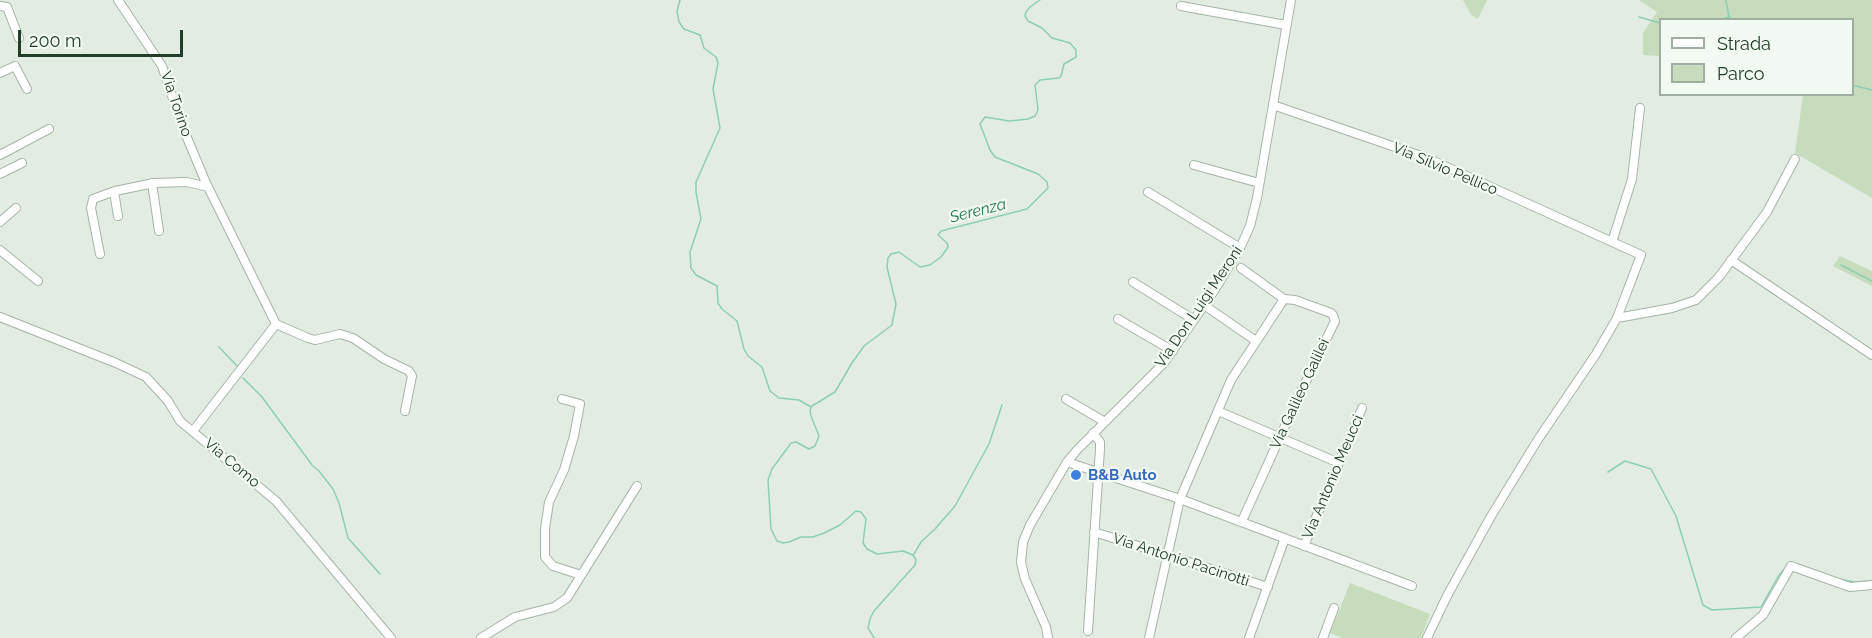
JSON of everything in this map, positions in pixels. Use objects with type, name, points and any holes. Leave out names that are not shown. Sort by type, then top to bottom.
[{"type":"street","name":"Via Torino","points":[[118,0],[162,66],[183,128],[207,185],[276,324]]},
{"type":"street","name":"Via Don Luigi Meroni","points":[[1048,638],[1046,627],[1025,579],[1021,562],[1023,542],[1030,525],[1067,462],[1156,372],[1173,351],[1240,248],[1250,225],[1259,183],[1291,0]]},
{"type":"street","points":[[0,6],[7,7],[19,38]]},
{"type":"street","points":[[1181,6],[1286,25]]},
{"type":"street","points":[[0,73],[15,66],[27,89]]},
{"type":"street","name":"Via Silvio Pellico","points":[[1273,105],[1427,158],[1641,255],[1617,318]]},
{"type":"street","points":[[1612,242],[1632,179],[1640,108]]},
{"type":"street","points":[[0,155],[49,129]]},
{"type":"street","points":[[1427,638],[1447,596],[1490,518],[1536,441],[1596,354],[1617,318],[1672,308],[1696,300],[1719,277],[1767,213],[1795,159]]},
{"type":"street","points":[[0,174],[22,163]]},
{"type":"street","points":[[1194,165],[1259,183]]},
{"type":"street","points":[[100,254],[91,208],[93,199],[152,183],[187,182],[207,185]]},
{"type":"street","points":[[152,183],[159,231]]},
{"type":"street","points":[[114,192],[118,216]]},
{"type":"street","points":[[1148,192],[1240,248]]},
{"type":"street","points":[[0,222],[16,208]]},
{"type":"street","points":[[0,250],[38,281]]},
{"type":"street","points":[[1731,260],[1872,355]]},
{"type":"street","points":[[1149,638],[1180,499],[1231,380],[1284,298],[1241,268]]},
{"type":"street","points":[[1133,282],[1194,320]]},
{"type":"street","name":"Via Galileo Galilei","points":[[1242,521],[1335,321],[1331,313],[1284,298]]},
{"type":"street","points":[[1204,305],[1256,341]]},
{"type":"street","name":"Via Como","points":[[0,317],[146,377],[168,401],[180,420],[276,501],[391,638]]},
{"type":"street","points":[[1119,319],[1173,351]]},
{"type":"street","points":[[193,431],[276,324],[315,340],[340,334],[353,338],[384,359],[409,371],[412,376],[405,411]]},
{"type":"street","points":[[562,399],[580,404],[564,470],[549,502],[545,529],[545,557],[553,566],[581,575]]},
{"type":"street","points":[[1066,399],[1105,422]]},
{"type":"street","name":"Via Antonio Meucci","points":[[1304,546],[1362,408]]},
{"type":"street","points":[[1218,411],[1339,463]]},
{"type":"street","points":[[1088,631],[1100,442],[1093,434]]},
{"type":"street","points":[[1067,462],[1242,521],[1412,586]]},
{"type":"street","points":[[481,638],[515,617],[554,607],[567,598],[637,486]]},
{"type":"street","name":"Via Antonio Pacinotti","points":[[1094,532],[1268,587]]},
{"type":"street","points":[[1249,638],[1286,538]]},
{"type":"street","points":[[1736,638],[1763,615],[1791,566],[1850,587],[1872,585]]},
{"type":"street","points":[[1323,638],[1334,608]]},
{"type":"green space","points":[[1463,0],[1487,0],[1478,19],[1471,15]]},
{"type":"green space","points":[[1639,0],[1872,0],[1872,198],[1795,153],[1803,96],[1854,96],[1854,18],[1659,18],[1659,56],[1643,55],[1643,33],[1657,12]]},
{"type":"green space","points":[[1840,256],[1872,271],[1872,286],[1833,266]]},
{"type":"green space","points":[[1350,583],[1430,614],[1421,638],[1343,638],[1330,633]]},
{"type":"waterway","points":[[680,0],[677,11],[679,22],[684,29],[700,35],[704,48],[716,57],[718,63],[713,89],[720,128],[696,182],[701,219],[690,252],[691,268],[696,275],[717,286],[718,303],[737,321],[744,349],[748,356],[762,367],[770,391],[779,398],[799,400],[811,407]]},
{"type":"waterway","name":"Serenza","points":[[874,638],[868,628],[870,619],[874,611],[915,565],[916,560],[913,555],[903,551],[877,554],[867,549],[863,543],[866,519],[861,512],[856,511],[840,525],[824,533],[813,537],[801,537],[789,542],[777,541],[771,529],[768,480],[772,469],[791,443],[796,442],[809,449],[815,446],[819,436],[811,416],[812,406],[835,392],[864,346],[892,325],[896,304],[887,267],[891,254],[899,252],[920,267],[930,265],[941,257],[948,247],[938,235],[941,231],[1027,209],[1048,188],[1047,182],[1038,174],[995,157],[980,124],[985,117],[1009,121],[1035,116],[1038,110],[1035,85],[1040,80],[1059,78],[1064,64],[1076,57],[1076,50],[1070,43],[1052,38],[1042,28],[1028,21],[1025,16],[1026,12],[1040,0]]},
{"type":"waterway","points":[[1726,0],[1729,17]]},
{"type":"waterway","points":[[1639,17],[1659,23]]},
{"type":"waterway","points":[[1726,18],[1730,18]]},
{"type":"waterway","points":[[1854,86],[1872,90]]},
{"type":"waterway","points":[[1841,265],[1872,281]]},
{"type":"waterway","points":[[219,347],[239,368]]},
{"type":"waterway","points":[[243,378],[262,397],[312,465],[333,489],[348,538],[380,574]]},
{"type":"waterway","points":[[914,554],[921,542],[955,506],[989,444],[1002,405]]},
{"type":"waterway","points":[[1608,472],[1625,461],[1651,469],[1676,516],[1703,605],[1712,610],[1761,607],[1779,575],[1787,566]]},
{"type":"waterway","points":[[1797,564],[1829,576]]},
{"type":"waterway","points":[[1839,579],[1855,582],[1870,581]]},
{"type":"place","name":"B&B Auto","points":[[1076,475]]}]
